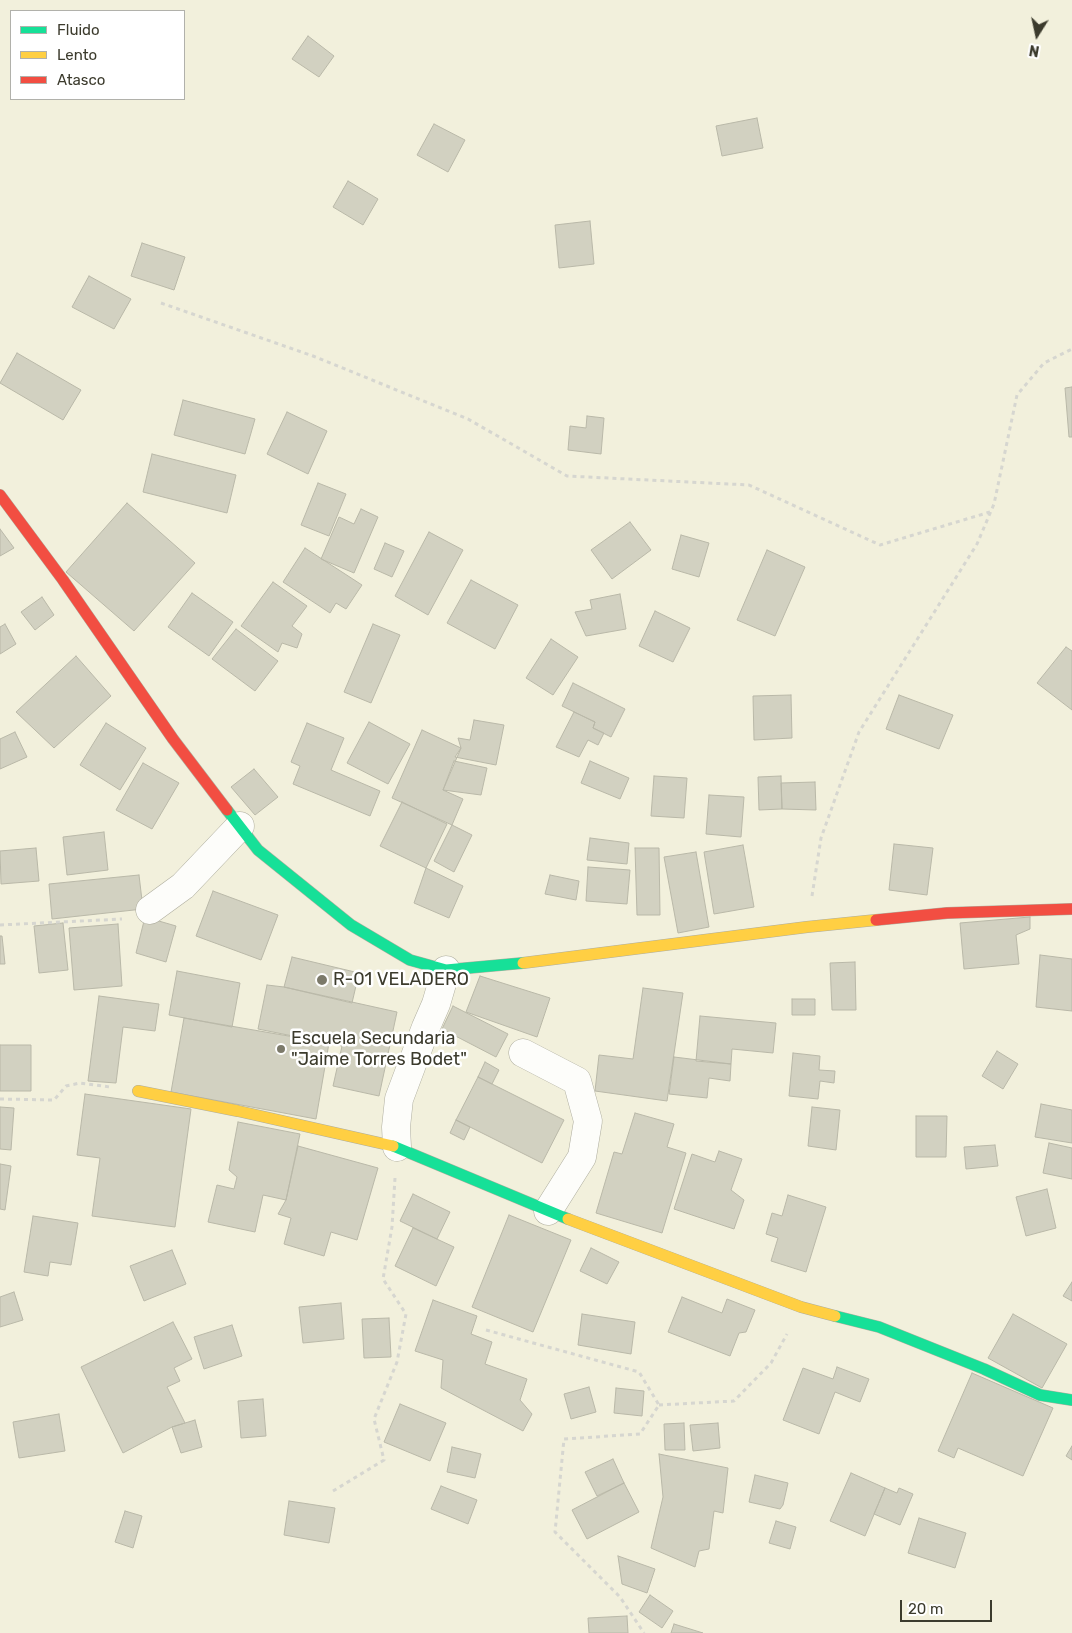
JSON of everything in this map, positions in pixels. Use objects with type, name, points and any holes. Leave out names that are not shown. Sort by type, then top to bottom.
[{"type":"street","points":[[0,495],[63,580],[173,739],[258,850],[351,925],[410,960],[446,970],[548,960],[807,927],[947,913],[1072,909]]},
{"type":"street","points":[[150,910],[183,886],[240,826]]},
{"type":"street","points":[[397,1147],[396,1127],[399,1099],[436,1004],[446,970]]},
{"type":"street","points":[[523,1053],[577,1081],[588,1120],[582,1157],[548,1211]]},
{"type":"street","points":[[138,1092],[238,1111],[397,1147],[548,1211],[801,1307],[879,1327],[984,1369],[1040,1395],[1072,1400]]},
{"type":"path","points":[[162,302],[313,356],[468,419],[567,476],[749,485],[880,545],[990,512]]},
{"type":"path","points":[[807,927],[821,838],[859,732],[976,544],[994,504],[1017,395],[1044,363],[1072,349]]},
{"type":"path","points":[[0,925],[139,918],[150,910]]},
{"type":"path","points":[[0,1100],[54,1100],[66,1086],[80,1083],[138,1092]]},
{"type":"path","points":[[333,1491],[384,1460],[374,1419],[397,1362],[406,1314],[383,1279],[392,1227],[397,1147]]},
{"type":"path","points":[[659,1405],[734,1401],[771,1363],[801,1307]]},
{"type":"path","points":[[486,1330],[639,1372],[659,1405]]},
{"type":"path","points":[[644,1633],[620,1597],[555,1532],[564,1439],[640,1434],[659,1405]]},
{"type":"building","points":[[308,36],[334,56],[319,77],[292,59]]},
{"type":"building","points":[[757,118],[763,148],[722,156],[716,126]]},
{"type":"building","points":[[434,124],[465,140],[448,172],[417,155]]},
{"type":"building","points":[[348,181],[378,199],[363,225],[333,207]]},
{"type":"building","points":[[590,221],[594,264],[559,268],[555,225]]},
{"type":"building","points":[[142,243],[185,257],[174,290],[131,276]]},
{"type":"building","points":[[89,276],[131,299],[114,329],[72,307]]},
{"type":"building","points":[[17,353],[81,390],[63,420],[0,383]]},
{"type":"building","points":[[1072,387],[1072,437],[1069,437],[1065,388]]},
{"type":"building","points":[[183,400],[255,419],[245,454],[174,435]]},
{"type":"building","points":[[287,412],[327,431],[308,474],[267,454]]},
{"type":"building","points":[[587,416],[604,418],[601,454],[568,450],[570,426],[586,428]]},
{"type":"building","points":[[152,454],[236,475],[227,513],[143,492]]},
{"type":"building","points":[[318,483],[346,494],[329,536],[301,525]]},
{"type":"building","points":[[127,503],[195,563],[134,631],[66,572]]},
{"type":"building","points":[[361,509],[378,517],[354,573],[321,559],[339,517],[354,524]]},
{"type":"building","points":[[630,522],[651,550],[612,579],[591,550]]},
{"type":"building","points":[[0,529],[14,548],[0,556]]},
{"type":"building","points":[[429,532],[463,550],[428,615],[395,596]]},
{"type":"building","points":[[681,535],[709,543],[699,577],[672,569]]},
{"type":"building","points":[[385,543],[404,551],[392,577],[374,569]]},
{"type":"building","points":[[305,548],[362,585],[346,609],[336,603],[330,613],[283,582]]},
{"type":"building","points":[[767,550],[805,567],[775,636],[737,620]]},
{"type":"building","points":[[471,580],[518,605],[495,649],[447,623]]},
{"type":"building","points":[[273,582],[307,606],[292,626],[302,634],[297,648],[282,643],[278,652],[241,626]]},
{"type":"building","points":[[192,593],[233,622],[209,656],[168,627]]},
{"type":"building","points":[[620,594],[626,629],[586,636],[575,612],[592,609],[590,600]]},
{"type":"building","points":[[42,597],[54,615],[35,630],[21,612]]},
{"type":"building","points":[[655,611],[690,628],[673,662],[639,646]]},
{"type":"building","points":[[5,624],[16,644],[0,654],[0,627]]},
{"type":"building","points":[[373,624],[400,635],[371,703],[344,692]]},
{"type":"building","points":[[236,629],[278,661],[255,691],[212,659]]},
{"type":"building","points":[[551,639],[578,657],[553,695],[526,678]]},
{"type":"building","points":[[1066,647],[1072,651],[1072,710],[1037,683]]},
{"type":"building","points":[[76,656],[111,696],[54,748],[16,712]]},
{"type":"building","points":[[573,683],[625,709],[611,737],[593,728],[595,722],[562,706]]},
{"type":"building","points":[[791,695],[792,738],[754,740],[753,696]]},
{"type":"building","points":[[899,695],[953,715],[939,749],[886,729]]},
{"type":"building","points":[[574,712],[595,722],[593,728],[604,733],[598,745],[588,740],[579,757],[556,747]]},
{"type":"building","points":[[474,720],[504,725],[496,765],[455,757],[461,748],[458,738],[470,740]]},
{"type":"building","points":[[369,722],[410,744],[388,784],[347,763]]},
{"type":"building","points":[[106,723],[146,748],[120,790],[80,765]]},
{"type":"building","points":[[307,723],[344,738],[331,770],[380,791],[370,816],[293,784],[300,766],[291,762]]},
{"type":"building","points":[[422,730],[461,748],[443,790],[463,799],[452,825],[392,798]]},
{"type":"building","points":[[15,732],[27,757],[0,769],[0,739]]},
{"type":"building","points":[[454,761],[487,768],[481,795],[443,790]]},
{"type":"building","points":[[590,761],[629,778],[620,799],[581,783]]},
{"type":"building","points":[[143,763],[179,783],[152,829],[116,810]]},
{"type":"building","points":[[254,769],[278,797],[255,815],[231,787]]},
{"type":"building","points":[[654,776],[687,778],[684,818],[651,816]]},
{"type":"building","points":[[781,776],[782,809],[759,810],[758,777]]},
{"type":"building","points":[[815,782],[816,810],[782,809],[781,783]]},
{"type":"building","points":[[709,795],[744,797],[741,837],[706,834]]},
{"type":"building","points":[[402,802],[447,824],[426,868],[380,846]]},
{"type":"building","points":[[452,825],[472,835],[454,872],[434,861]]},
{"type":"building","points":[[104,832],[108,870],[67,875],[63,837]]},
{"type":"building","points":[[590,838],[629,843],[627,864],[587,860]]},
{"type":"building","points":[[894,844],[933,848],[927,895],[889,890]]},
{"type":"building","points":[[743,845],[754,907],[714,914],[704,852]]},
{"type":"building","points":[[36,848],[39,881],[1,884],[0,851]]},
{"type":"building","points":[[635,848],[659,848],[660,915],[637,915]]},
{"type":"building","points":[[696,852],[709,927],[678,933],[664,857]]},
{"type":"building","points":[[588,867],[630,870],[627,904],[586,901]]},
{"type":"building","points":[[426,868],[463,886],[449,918],[414,903]]},
{"type":"building","points":[[139,875],[143,909],[52,919],[49,884]]},
{"type":"building","points":[[550,875],[579,881],[576,900],[545,894]]},
{"type":"building","points":[[213,891],[278,915],[261,960],[196,936]]},
{"type":"building","points":[[145,917],[176,926],[166,962],[136,953]]},
{"type":"building","points":[[1030,917],[1030,929],[1016,935],[1019,964],[964,969],[960,923]]},
{"type":"building","points":[[63,923],[68,970],[39,973],[34,926]]},
{"type":"building","points":[[118,924],[122,986],[74,990],[69,928]]},
{"type":"building","points":[[0,936],[2,936],[5,964],[0,964]]},
{"type":"building","points":[[1040,955],[1072,959],[1072,1011],[1036,1007]]},
{"type":"building","name":"R-01 VELADERO","points":[[292,957],[359,973],[352,1003],[284,987]]},
{"type":"building","points":[[855,962],[856,1010],[832,1010],[830,963]]},
{"type":"building","points":[[177,971],[240,983],[232,1027],[169,1015]]},
{"type":"building","points":[[480,976],[550,998],[537,1037],[466,1012]]},
{"type":"building","points":[[267,985],[397,1012],[379,1096],[333,1086],[342,1046],[258,1029]]},
{"type":"building","points":[[643,988],[683,993],[667,1101],[595,1091],[599,1055],[633,1059]]},
{"type":"building","points":[[99,996],[159,1004],[155,1031],[123,1027],[116,1083],[88,1081]]},
{"type":"building","points":[[792,999],[815,999],[815,1015],[792,1015]]},
{"type":"building","points":[[453,1006],[508,1034],[496,1057],[442,1029]]},
{"type":"building","points":[[700,1016],[776,1023],[773,1053],[732,1049],[731,1064],[696,1061]]},
{"type":"building","points":[[184,1018],[329,1043],[316,1119],[171,1092]]},
{"type":"building","points":[[0,1045],[31,1045],[31,1091],[0,1091]]},
{"type":"building","points":[[997,1051],[1018,1064],[1003,1089],[982,1076]]},
{"type":"building","points":[[793,1053],[820,1056],[819,1070],[835,1071],[834,1083],[820,1081],[818,1099],[789,1096]]},
{"type":"building","points":[[674,1057],[731,1064],[730,1081],[709,1078],[707,1098],[669,1094]]},
{"type":"building","points":[[485,1062],[499,1070],[492,1084],[478,1077]]},
{"type":"building","points":[[478,1077],[564,1120],[542,1163],[456,1120]]},
{"type":"building","points":[[85,1094],[191,1109],[175,1227],[92,1216],[100,1158],[77,1155]]},
{"type":"building","points":[[1041,1104],[1072,1110],[1072,1143],[1035,1137]]},
{"type":"building","points":[[0,1107],[14,1108],[11,1150],[0,1149]]},
{"type":"building","points":[[812,1107],[840,1110],[836,1150],[808,1146]]},
{"type":"building","points":[[635,1113],[674,1124],[667,1147],[686,1153],[662,1233],[596,1213],[614,1152],[622,1154]]},
{"type":"building","points":[[916,1116],[947,1116],[946,1157],[916,1157]]},
{"type":"building","points":[[456,1120],[470,1127],[464,1140],[450,1133]]},
{"type":"building","points":[[238,1122],[300,1134],[286,1200],[263,1195],[255,1232],[208,1222],[217,1185],[234,1189],[237,1177],[229,1170]]},
{"type":"building","points":[[1049,1143],[1072,1148],[1072,1179],[1043,1173]]},
{"type":"building","points":[[995,1145],[998,1166],[966,1169],[964,1147]]},
{"type":"building","points":[[298,1146],[378,1168],[357,1240],[331,1232],[324,1256],[284,1244],[291,1218],[278,1214],[286,1200]]},
{"type":"building","points":[[719,1151],[742,1159],[731,1190],[744,1200],[734,1229],[674,1209],[692,1154],[715,1162]]},
{"type":"building","points":[[0,1164],[11,1166],[5,1210],[0,1209]]},
{"type":"building","points":[[1047,1189],[1056,1228],[1026,1236],[1016,1197]]},
{"type":"building","points":[[413,1194],[450,1212],[437,1239],[400,1221]]},
{"type":"building","points":[[788,1195],[826,1207],[806,1272],[771,1261],[778,1238],[766,1234],[772,1213],[782,1216]]},
{"type":"building","points":[[509,1215],[571,1240],[533,1332],[472,1307]]},
{"type":"building","points":[[33,1216],[78,1223],[71,1265],[50,1262],[48,1276],[24,1272]]},
{"type":"building","points":[[413,1228],[454,1247],[436,1286],[395,1266]]},
{"type":"building","points":[[591,1248],[619,1262],[607,1284],[580,1271]]},
{"type":"building","points":[[172,1250],[186,1284],[144,1301],[130,1266]]},
{"type":"building","points":[[1072,1282],[1072,1301],[1063,1296]]},
{"type":"building","points":[[14,1292],[23,1320],[0,1327],[0,1297]]},
{"type":"building","points":[[682,1297],[722,1313],[727,1299],[755,1310],[746,1332],[739,1333],[730,1356],[668,1332]]},
{"type":"building","points":[[433,1300],[477,1316],[471,1334],[492,1342],[485,1364],[527,1379],[520,1400],[532,1414],[523,1431],[441,1388],[443,1360],[415,1351]]},
{"type":"building","points":[[341,1303],[344,1339],[303,1343],[299,1307]]},
{"type":"building","points":[[582,1314],[635,1322],[631,1354],[578,1345]]},
{"type":"building","points":[[1013,1314],[1067,1344],[1042,1388],[988,1358]]},
{"type":"building","points":[[389,1318],[391,1357],[364,1358],[362,1319]]},
{"type":"building","points":[[173,1322],[192,1359],[174,1368],[180,1381],[167,1387],[185,1423],[172,1427],[123,1453],[81,1367]]},
{"type":"building","points":[[232,1325],[242,1356],[204,1369],[194,1337]]},
{"type":"building","points":[[837,1367],[869,1379],[860,1402],[835,1392],[819,1434],[783,1420],[803,1368],[833,1379]]},
{"type":"building","points":[[972,1373],[1053,1408],[1023,1476],[958,1448],[954,1458],[938,1451]]},
{"type":"building","points":[[589,1387],[596,1412],[571,1419],[564,1394]]},
{"type":"building","points":[[616,1388],[644,1391],[642,1416],[614,1413]]},
{"type":"building","points":[[263,1399],[266,1436],[241,1438],[238,1401]]},
{"type":"building","points":[[400,1404],[446,1423],[430,1461],[384,1442]]},
{"type":"building","points":[[59,1414],[65,1451],[19,1458],[13,1422]]},
{"type":"building","points":[[195,1420],[202,1447],[181,1453],[172,1427]]},
{"type":"building","points":[[684,1423],[685,1450],[665,1450],[664,1424]]},
{"type":"building","points":[[718,1423],[720,1448],[693,1451],[690,1425]]},
{"type":"building","points":[[1072,1446],[1072,1460],[1066,1456]]},
{"type":"building","points":[[452,1447],[481,1454],[475,1478],[447,1472]]},
{"type":"building","points":[[659,1454],[728,1468],[723,1513],[714,1511],[709,1549],[699,1551],[695,1567],[651,1548],[663,1497]]},
{"type":"building","points":[[613,1459],[624,1483],[597,1496],[585,1472]]},
{"type":"building","points":[[851,1473],[885,1488],[865,1536],[830,1521]]},
{"type":"building","points":[[755,1475],[788,1483],[783,1505],[780,1509],[749,1502]]},
{"type":"building","points":[[624,1483],[639,1512],[587,1539],[572,1510]]},
{"type":"building","points":[[441,1486],[477,1500],[468,1524],[431,1509]]},
{"type":"building","points":[[885,1488],[897,1493],[899,1488],[913,1494],[900,1525],[874,1514]]},
{"type":"building","points":[[289,1501],[335,1508],[329,1543],[284,1535]]},
{"type":"building","points":[[125,1511],[142,1516],[133,1548],[115,1542]]},
{"type":"building","points":[[919,1518],[966,1533],[955,1568],[908,1553]]},
{"type":"building","points":[[776,1521],[796,1527],[790,1549],[769,1543]]},
{"type":"building","points":[[618,1556],[655,1569],[647,1593],[622,1584]]},
{"type":"building","points":[[650,1595],[673,1611],[662,1628],[639,1612]]},
{"type":"building","points":[[627,1616],[628,1633],[589,1633],[588,1618]]},
{"type":"building","points":[[674,1624],[703,1633],[671,1633]]},
{"type":"traffic: fast","points":[[227,810],[258,850],[351,925],[410,960],[446,970],[523,963]]},
{"type":"traffic: fast","points":[[393,1146],[568,1219]]},
{"type":"traffic: fast","points":[[835,1316],[879,1327],[984,1369],[1040,1395],[1072,1400]]},
{"type":"traffic: slow","points":[[523,963],[876,920]]},
{"type":"traffic: slow","points":[[138,1091],[238,1111],[393,1146]]},
{"type":"traffic: slow","points":[[568,1219],[801,1307],[835,1316]]},
{"type":"traffic: jam","points":[[0,495],[63,580],[173,739],[227,810]]},
{"type":"traffic: jam","points":[[876,920],[947,913],[1072,909]]},
{"type":"place","name":"R-01 VELADERO","points":[[322,980]]},
{"type":"place","name":"Escuela Secundaria \"Jaime Torres Bodet\"","points":[[281,1049]]}]
